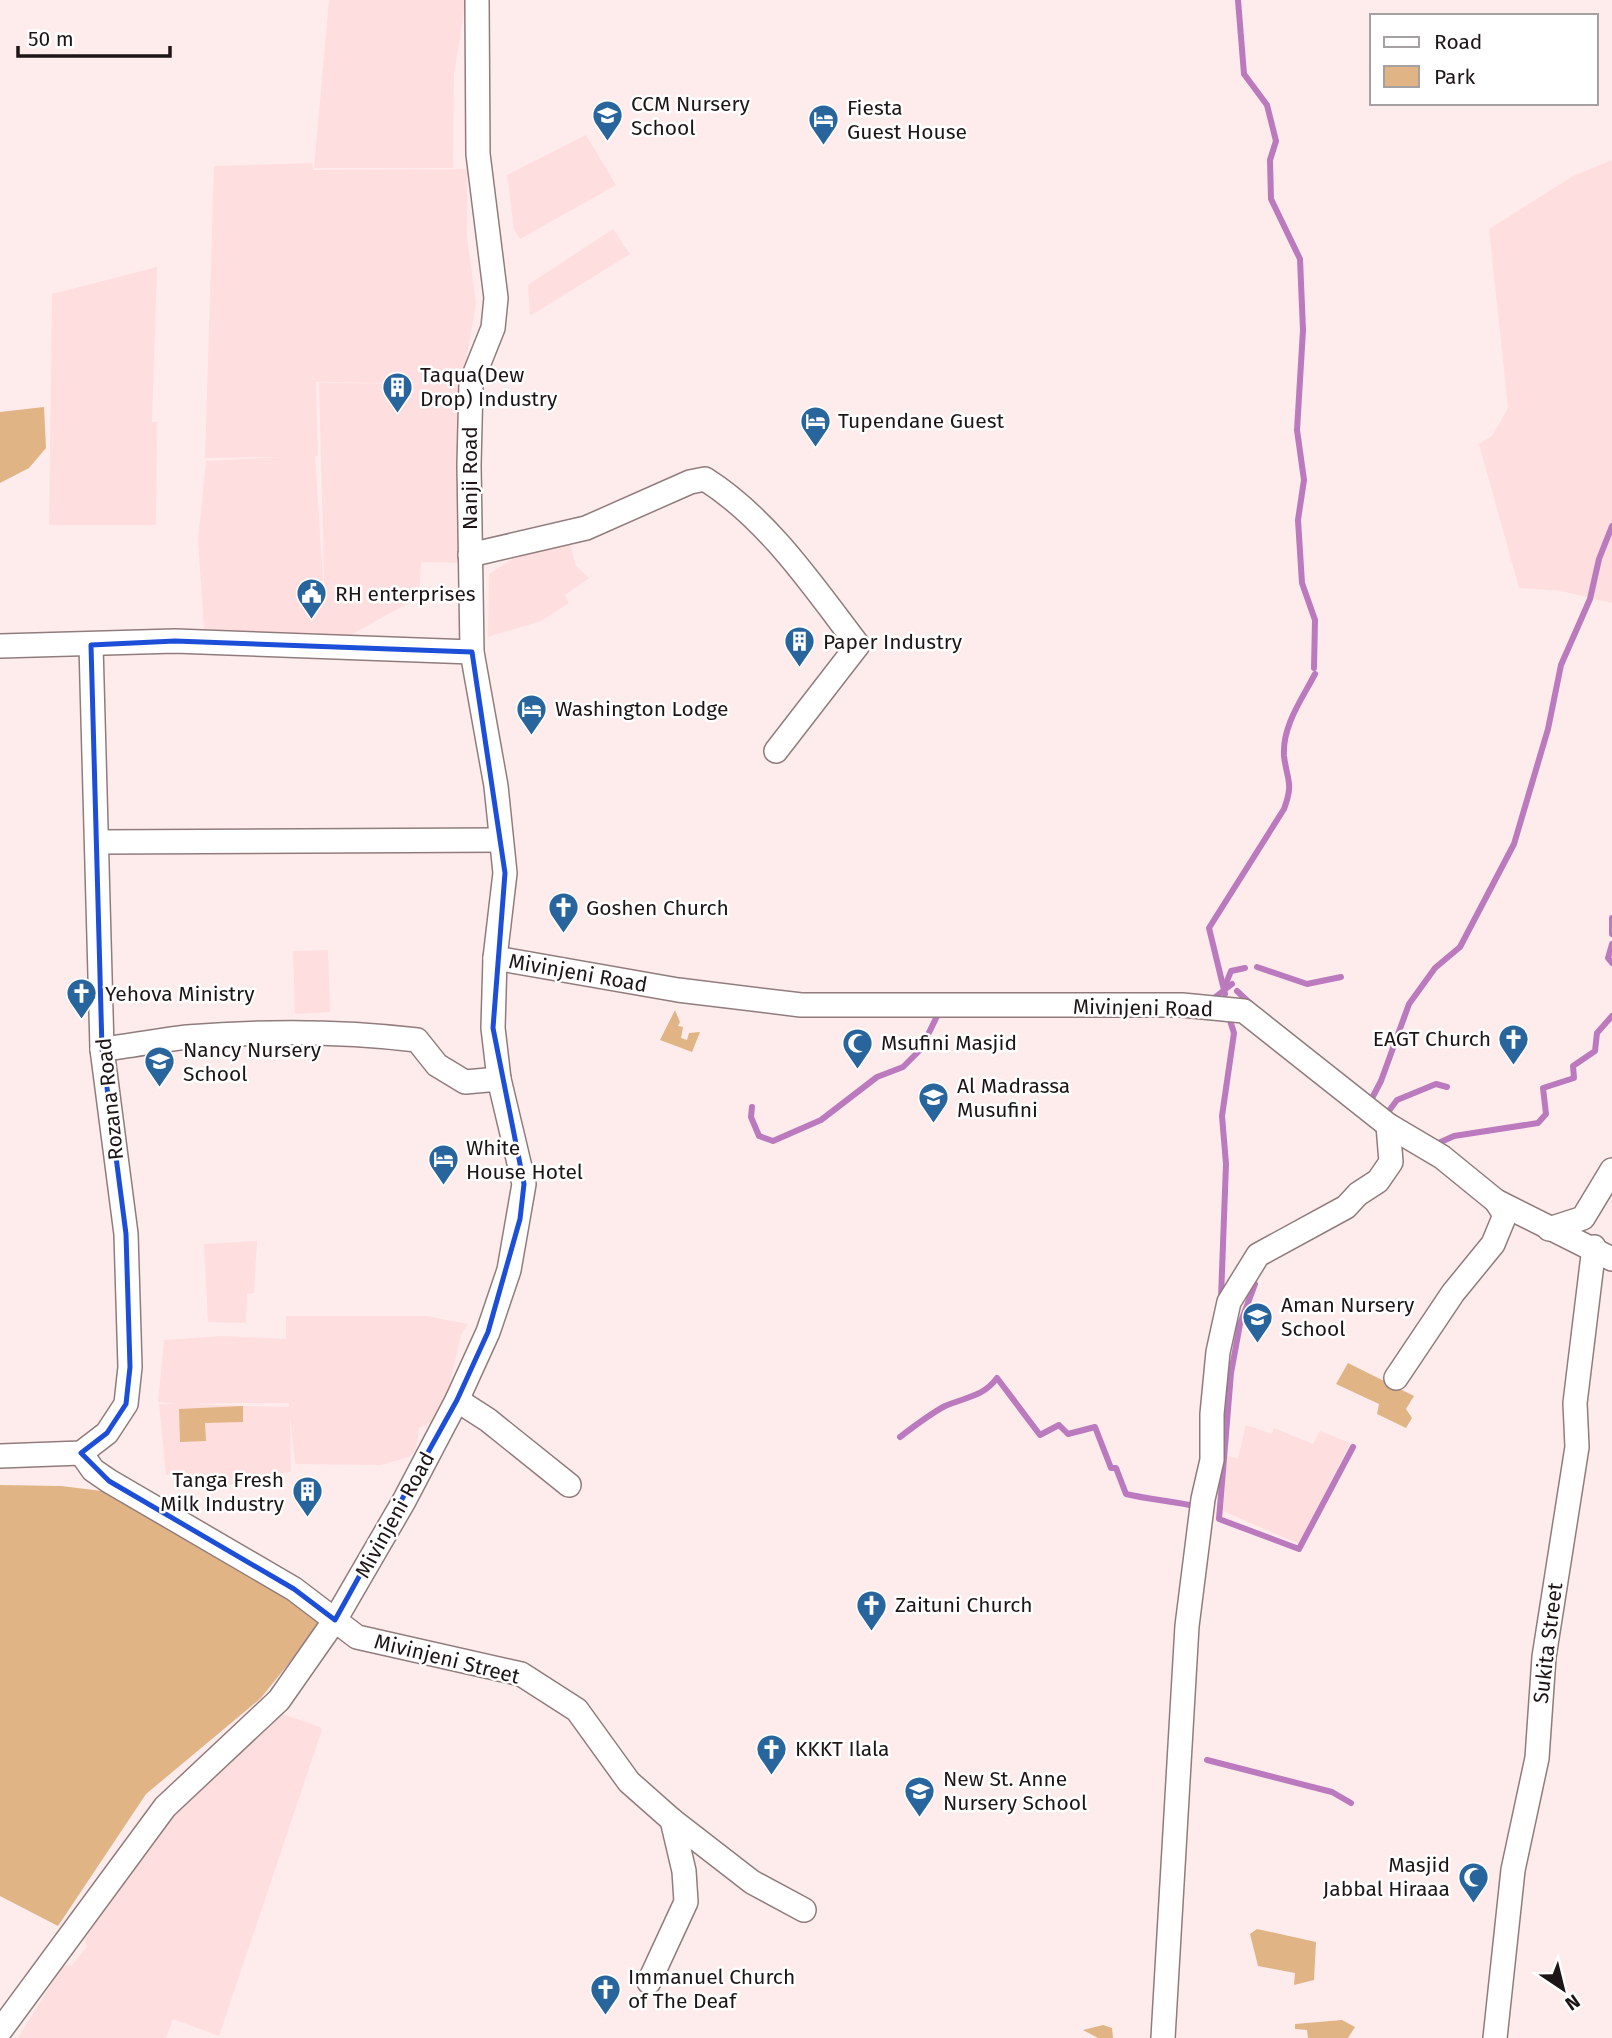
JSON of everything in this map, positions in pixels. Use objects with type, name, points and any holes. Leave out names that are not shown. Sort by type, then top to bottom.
[{"type":"street","name":"Nanji Road","points":[[477,0],[478,154],[496,298],[493,328],[471,383],[470,555],[472,652],[496,786],[505,873],[495,958]]},
{"type":"street","points":[[470,555],[586,528],[690,482],[705,479],[736,499],[787,554],[858,645],[776,751]]},
{"type":"street","points":[[0,646],[176,641],[472,652]]},
{"type":"street","name":"Rozana Road","points":[[81,1452],[107,1433],[126,1404],[130,1367],[126,1234],[102,1049],[99,842],[91,645]]},
{"type":"street","points":[[99,842],[501,840]]},
{"type":"street","name":"Mivinjeni Road","points":[[0,2031],[165,1807],[279,1700],[335,1620],[404,1501],[457,1400],[492,1320],[509,1270],[524,1184],[499,1079],[493,1028],[495,958],[678,990],[801,1005],[1182,1005],[1244,1011],[1388,1125],[1442,1157],[1496,1201],[1603,1253]]},
{"type":"street","points":[[102,1049],[186,1037],[263,1034],[395,1038],[417,1041],[437,1065],[466,1083],[499,1079]]},
{"type":"street","points":[[1163,2038],[1187,1626],[1203,1499],[1212,1460],[1212,1413],[1217,1352],[1229,1302],[1258,1255],[1346,1207],[1358,1194],[1378,1181],[1391,1162],[1388,1125]]},
{"type":"street","points":[[1549,1229],[1583,1218],[1612,1170]]},
{"type":"street","points":[[1396,1378],[1453,1293],[1493,1244],[1506,1215],[1496,1201]]},
{"type":"street","name":"Sukita Street","points":[[1495,2038],[1513,1870],[1537,1758],[1544,1657],[1566,1499],[1577,1447],[1575,1403],[1603,1253]]},
{"type":"street","points":[[457,1400],[488,1420],[569,1485]]},
{"type":"street","points":[[0,1456],[81,1452]]},
{"type":"street","name":"Mivinjeni Street","points":[[81,1452],[93,1470],[109,1482],[294,1589],[357,1637],[521,1674],[577,1710],[629,1782],[672,1820],[752,1882],[804,1910]]},
{"type":"street","points":[[649,1982],[686,1902],[684,1871],[672,1820]]},
{"type":"highlighted area","points":[[175,641],[472,652],[505,873],[493,1028],[524,1184],[520,1219],[488,1332],[457,1400],[335,1620],[294,1589],[109,1481],[81,1453],[107,1433],[126,1404],[130,1367],[126,1234],[102,1049],[91,645]]},
{"type":"shaded area","points":[[329,0],[466,0],[454,74],[453,168],[314,168]]},
{"type":"shaded area","points":[[586,135],[616,185],[520,239],[514,230],[507,175]]},
{"type":"shaded area","points":[[1612,160],[1612,603],[1561,591],[1519,588],[1479,444],[1492,436],[1508,408],[1489,229],[1573,176]]},
{"type":"shaded area","points":[[312,163],[313,170],[467,169],[467,236],[476,304],[462,384],[464,563],[421,562],[419,597],[347,637],[204,629],[198,540],[206,461],[283,457],[205,458],[214,166]],"holes":[[[316,382],[454,384],[319,383],[325,611],[315,456],[318,456]]]},
{"type":"shaded area","points":[[613,229],[630,254],[530,316],[528,285]]},
{"type":"shaded area","points":[[157,267],[152,422],[157,422],[156,525],[49,525],[52,294]]},
{"type":"shaded area","points":[[568,537],[576,566],[589,578],[565,595],[569,603],[541,621],[488,637],[489,574],[514,558]]},
{"type":"shaded area","points":[[328,950],[330,1012],[295,1014],[293,951]]},
{"type":"shaded area","points":[[257,1241],[254,1293],[247,1294],[246,1323],[208,1322],[204,1244]]},
{"type":"shaded area","points":[[286,1316],[426,1316],[468,1324],[461,1335],[442,1417],[419,1428],[416,1450],[409,1457],[381,1465],[295,1464],[290,1415],[291,1472],[259,1475],[258,1484],[210,1485],[209,1475],[166,1475],[159,1404],[177,1404],[158,1402],[164,1340],[222,1336],[286,1339]],"holes":[[[289,1403],[289,1407],[188,1404]]]},
{"type":"shaded area","points":[[1246,1425],[1272,1434],[1274,1428],[1313,1444],[1320,1431],[1350,1443],[1299,1544],[1223,1511],[1227,1456],[1238,1458]]},
{"type":"shaded area","points":[[282,1714],[322,1730],[219,2036],[173,2019],[166,2038],[18,2038],[62,1966],[72,1965],[87,1947],[85,1939],[179,1805],[226,1768]]},
{"type":"green space","points":[[44,407],[46,448],[29,468],[0,483],[0,412]]},
{"type":"green space","points":[[675,1010],[680,1022],[678,1026],[683,1027],[681,1038],[687,1040],[689,1033],[700,1032],[692,1052],[660,1040]]},
{"type":"green space","points":[[1348,1363],[1414,1396],[1406,1409],[1412,1418],[1406,1428],[1377,1414],[1379,1404],[1336,1384]]},
{"type":"green space","points":[[243,1406],[243,1422],[205,1423],[206,1441],[180,1442],[179,1409]]},
{"type":"green space","points":[[0,1485],[61,1486],[135,1495],[328,1615],[260,1699],[146,1794],[58,1926],[0,1896]]},
{"type":"green space","points":[[1257,1929],[1316,1942],[1314,1980],[1294,1985],[1295,1973],[1258,1966],[1250,1934]]},
{"type":"green space","points":[[1342,2020],[1355,2027],[1348,2038],[1308,2038],[1307,2030],[1295,2029],[1295,2024]]},
{"type":"green space","points":[[1103,2025],[1112,2028],[1113,2038],[1098,2038],[1083,2030]]},
{"type":"waterway","points":[[1238,0],[1244,74],[1267,105],[1276,141],[1270,160],[1271,199],[1300,259],[1303,330],[1297,430],[1304,480],[1298,520],[1302,583],[1315,620],[1314,668]]},
{"type":"waterway","points":[[1369,1104],[1381,1081],[1409,1004],[1435,968],[1460,947],[1514,844],[1548,729],[1561,665],[1590,599],[1599,559],[1612,526]]},
{"type":"waterway","points":[[1225,994],[1209,928],[1284,809],[1289,787],[1284,756],[1286,734],[1315,674]]},
{"type":"waterway","points":[[1612,918],[1612,934]]},
{"type":"waterway","points":[[1612,944],[1608,958],[1612,963]]},
{"type":"waterway","points":[[1257,967],[1307,984],[1341,977]]},
{"type":"waterway","points":[[1225,986],[1231,971],[1245,968]]},
{"type":"waterway","points":[[1209,1002],[1232,984]]},
{"type":"waterway","points":[[1237,991],[1254,1007]]},
{"type":"waterway","points":[[752,1107],[751,1117],[759,1136],[773,1141],[821,1120],[877,1077],[903,1067],[921,1049],[940,1010]]},
{"type":"waterway","points":[[1221,1298],[1226,1164],[1222,1116],[1234,1033],[1228,1014]]},
{"type":"waterway","points":[[1434,1145],[1454,1136],[1538,1123],[1546,1114],[1543,1088],[1574,1078],[1573,1066],[1595,1051],[1597,1033],[1612,1016]]},
{"type":"waterway","points":[[1385,1116],[1397,1100],[1436,1084],[1447,1087]]},
{"type":"waterway","points":[[1255,1284],[1240,1324],[1231,1373],[1219,1519],[1299,1549],[1353,1447]]},
{"type":"waterway","points":[[900,1437],[945,1406],[980,1393],[997,1378],[1040,1435],[1059,1425],[1068,1434],[1095,1427],[1111,1468],[1116,1468],[1126,1494],[1199,1507]]},
{"type":"waterway","points":[[1207,1760],[1332,1792],[1351,1803]]},
{"type":"place","name":"CCM Nursery School","points":[[608,143]]},
{"type":"place","name":"Fiesta Guest House","points":[[824,147]]},
{"type":"place","name":"Taqua(Dew Drop) Industry","points":[[397,414]]},
{"type":"place","name":"Tupendane Guest","points":[[815,448]]},
{"type":"place","name":"RH enterprises","points":[[312,621]]},
{"type":"place","name":"Paper Industry","points":[[800,669]]},
{"type":"place","name":"Washington Lodge","points":[[532,736]]},
{"type":"place","name":"Goshen Church","points":[[563,935]]},
{"type":"place","name":"Yehova Ministry","points":[[82,1021]]},
{"type":"place","name":"EAGT Church","points":[[1514,1066]]},
{"type":"place","name":"Msufini Masjid","points":[[858,1070]]},
{"type":"place","name":"Nancy Nursery School","points":[[160,1089]]},
{"type":"place","name":"Al Madrassa Musufini","points":[[934,1125]]},
{"type":"place","name":"White House Hotel","points":[[443,1187]]},
{"type":"place","name":"Aman Nursery School","points":[[1258,1344]]},
{"type":"place","name":"Tanga Fresh Milk Industry","points":[[307,1519]]},
{"type":"place","name":"Zaituni Church","points":[[872,1632]]},
{"type":"place","name":"KKKT Ilala","points":[[772,1776]]},
{"type":"place","name":"New St. Anne Nursery School","points":[[920,1818]]},
{"type":"place","name":"Masjid Jabbal Hiraaa","points":[[1473,1904]]},
{"type":"place","name":"Immanuel Church of The Deaf","points":[[605,2016]]}]
